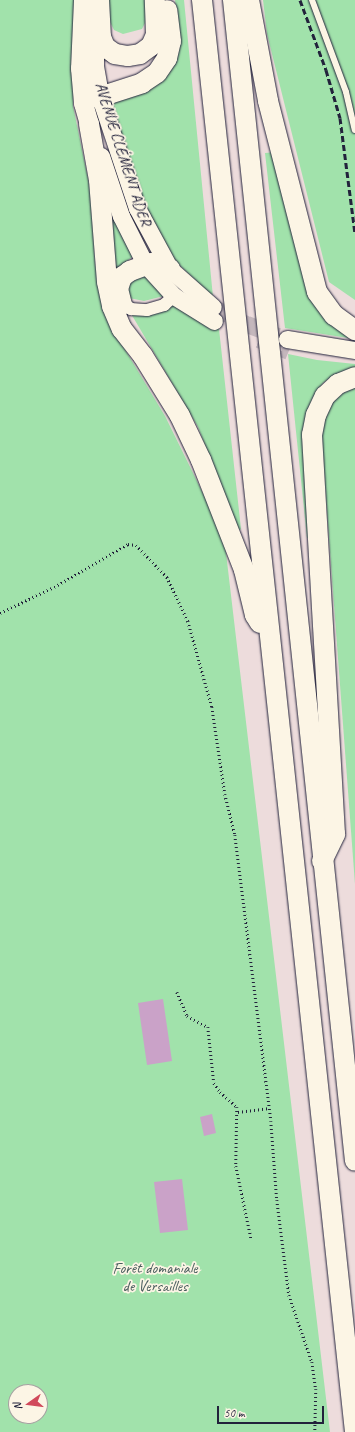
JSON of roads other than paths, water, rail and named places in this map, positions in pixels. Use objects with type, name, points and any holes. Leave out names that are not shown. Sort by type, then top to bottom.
[{"type":"highway","points":[[99,0],[101,37],[105,47],[115,54],[128,56],[140,54],[151,46],[156,35],[155,0]]},
{"type":"highway","points":[[102,100],[108,94],[142,83],[157,73],[167,58],[170,41],[166,0]]},
{"type":"highway","points":[[202,0],[355,1432]]},
{"type":"highway","points":[[234,0],[322,861],[355,1160]]},
{"type":"highway","points":[[249,0],[268,101],[317,292],[334,315],[355,330]]},
{"type":"highway","points":[[89,124],[99,180],[107,282],[112,306],[122,329],[143,356],[180,416],[201,460],[244,570],[255,615],[270,640]]},
{"type":"highway","points":[[143,356],[121,301],[118,289],[122,277],[145,264],[152,263],[170,268]]},
{"type":"highway","points":[[322,861],[335,834],[312,435],[316,415],[325,396],[338,384],[355,377]]},
{"type":"main road","name":"AVENUE CLÉMENT ADER","points":[[82,0],[80,68],[83,103],[121,216],[145,264],[174,296],[214,314],[170,268],[137,208],[102,100],[94,66],[96,0]]},
{"type":"main road","points":[[89,124],[96,106],[102,100]]},
{"type":"main road","points":[[355,350],[288,345],[355,360]]},
{"type":"street","points":[[121,301],[131,309],[147,310],[164,305],[174,296]]},
{"type":"lane","points":[[312,0],[346,92],[355,130]]},
{"type":"tunnel","points":[[213,307],[247,324],[278,336]]},
{"type":"tunnel","points":[[259,339],[289,351]]},
{"type":"railway","points":[[300,0],[326,70],[340,118],[355,234]]},
{"type":"park label","name":"Forêt domaniale de Versailles","points":[[155,1277]]}]
